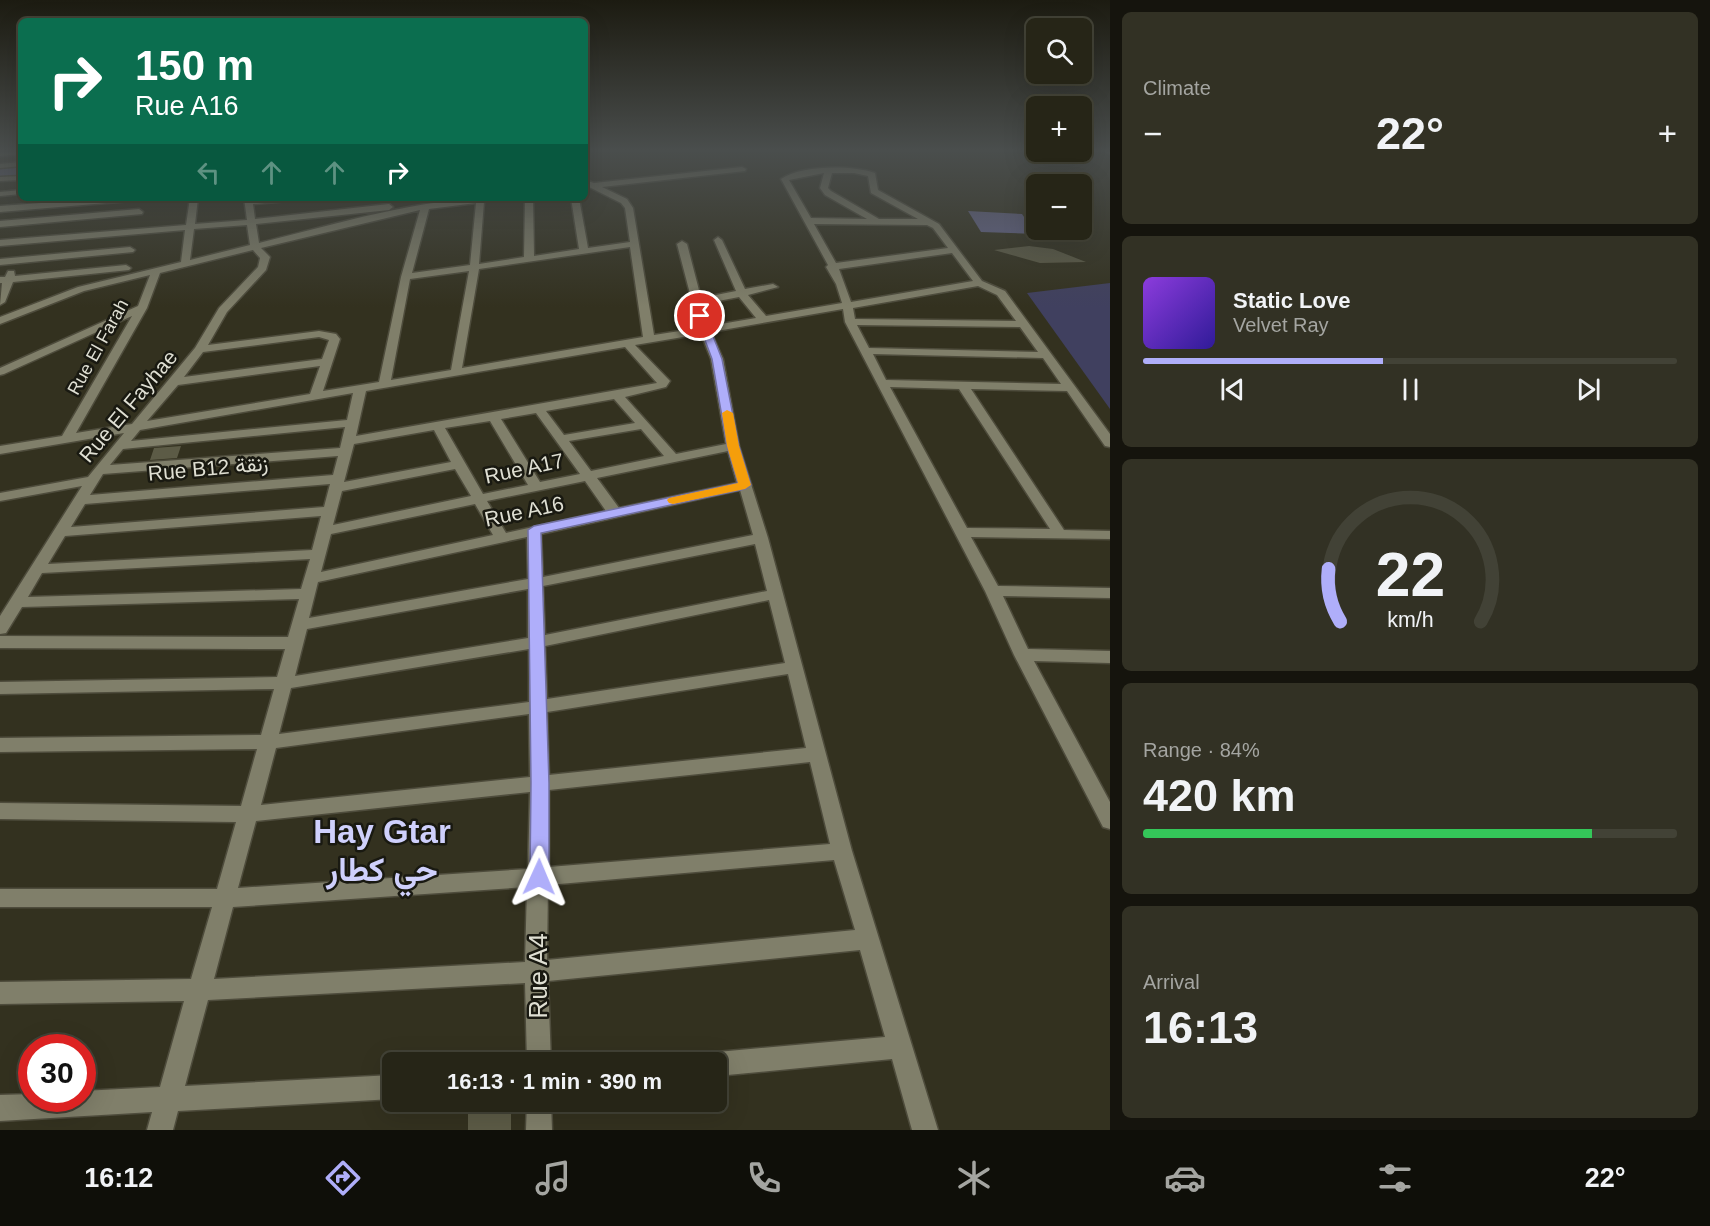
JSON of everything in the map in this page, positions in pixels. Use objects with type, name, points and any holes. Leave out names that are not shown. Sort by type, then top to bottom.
[{"type":"street","points":[[0,209],[39,202]]},
{"type":"street","points":[[0,302],[4,280],[15,261],[39,202]]},
{"type":"street","points":[[124,279],[141,202]]},
{"type":"street","points":[[185,264],[194,202]]},
{"type":"street","points":[[248,202],[255,247]]},
{"type":"street","points":[[335,202],[343,226]]},
{"type":"street","points":[[0,243],[251,222],[407,204],[425,207],[466,202]]},
{"type":"street","points":[[456,372],[474,267],[476,222],[480,202]]},
{"type":"street","points":[[529,202],[530,259]]},
{"type":"street","points":[[576,202],[584,250]]},
{"type":"street","points":[[622,202],[627,204],[650,339]]},
{"type":"street","points":[[797,202],[831,267],[849,314],[881,383],[993,591],[1023,655],[1110,821]]},
{"type":"street","points":[[842,202],[877,221]]},
{"type":"street","points":[[893,202],[930,222],[980,283],[1001,293],[1110,442]]},
{"type":"street","points":[[0,321],[81,290],[343,226],[407,204]]},
{"type":"street","points":[[384,385],[406,277],[425,207]]},
{"type":"street","points":[[0,224],[139,212]]},
{"type":"street","points":[[808,221],[930,222]]},
{"type":"street","points":[[718,240],[741,292],[763,320]]},
{"type":"street","points":[[406,277],[634,244]]},
{"type":"street","points":[[682,244],[696,302],[717,359],[733,446],[761,538],[842,851],[925,1130]]},
{"type":"street","name":"Rue El Fayhae","points":[[0,629],[96,475],[200,349],[223,310],[263,268],[265,257],[255,247]]},
{"type":"street","points":[[0,262],[130,250]]},
{"type":"street","points":[[831,267],[955,250]]},
{"type":"street","points":[[4,280],[126,268]]},
{"type":"street","name":"Rue El Farah","points":[[67,438],[142,308],[156,271]]},
{"type":"street","points":[[849,314],[980,283]]},
{"type":"street","points":[[696,302],[773,287]]},
{"type":"street","points":[[0,372],[142,308]]},
{"type":"street","points":[[0,450],[763,320],[849,314],[1023,324]]},
{"type":"street","points":[[200,349],[327,334],[335,339],[315,397]]},
{"type":"street","points":[[0,497],[96,475],[438,427],[660,386],[664,381],[627,343]]},
{"type":"street","points":[[865,351],[1045,355]]},
{"type":"street","points":[[174,382],[328,362]]},
{"type":"street","points":[[881,383],[1069,388]]},
{"type":"street","points":[[963,386],[1060,534]]},
{"type":"street","points":[[160,1130],[285,683],[350,438],[360,390]]},
{"type":"street","points":[[617,395],[673,458]]},
{"type":"street","points":[[539,409],[615,513]]},
{"type":"street","points":[[494,417],[536,487]]},
{"type":"street","points":[[561,439],[644,425]]},
{"type":"street","points":[[438,427],[501,537]]},
{"type":"street","points":[[118,446],[350,438]]},
{"type":"street","name":"Rue A17","points":[[324,531],[733,446]]},
{"type":"street","name":"Rue B12 زنقة","points":[[82,500],[336,484],[459,464]]},
{"type":"street","name":"Rue A16","points":[[16,602],[310,586],[501,537],[745,485]]},
{"type":"street","points":[[62,532],[329,511]]},
{"type":"street","name":"Rue A4","points":[[534,530],[540,783],[536,972],[539,1052]]},
{"type":"street","points":[[960,532],[1110,535]]},
{"type":"street","points":[[300,625],[535,583],[761,538]]},
{"type":"street","points":[[36,569],[318,554]]},
{"type":"street","points":[[993,591],[1110,592]]},
{"type":"street","points":[[0,688],[285,683],[537,642],[776,594]]},
{"type":"street","points":[[0,642],[295,644]]},
{"type":"street","points":[[1023,655],[1110,657]]},
{"type":"street","points":[[0,745],[268,742],[538,707],[794,667]]},
{"type":"street","points":[[0,811],[248,814],[816,754]]},
{"type":"street","points":[[0,898],[225,898],[539,877],[842,851]]},
{"type":"street","points":[[0,993],[199,990],[536,972],[867,939]]},
{"type":"street","points":[[727,1063],[900,1047]]},
{"type":"street","points":[[0,1108],[382,1088]]},
{"type":"street","points":[[539,1112],[539,1130]]},
{"type":"shaded area","points":[[968,211],[1022,214],[1026,220],[1026,234],[981,232]]},
{"type":"shaded area","points":[[1110,283],[1110,409],[1027,293]]},
{"type":"building","points":[[1029,246],[1053,249],[1086,262],[1040,263],[994,250]]},
{"type":"building","points":[[181,446],[177,458],[150,460],[154,448]]},
{"type":"building","points":[[468,1112],[511,1112],[511,1130],[468,1130]]},
{"type":"slow traffic","points":[[673,500],[745,485],[733,446],[727,413]]},
{"type":"district","name":"Hay Gtar حي كطار","points":[[382,850]]},
{"type":"route","points":[[539,877],[540,783],[534,530],[745,485],[733,446],[717,359],[700,316]]}]
